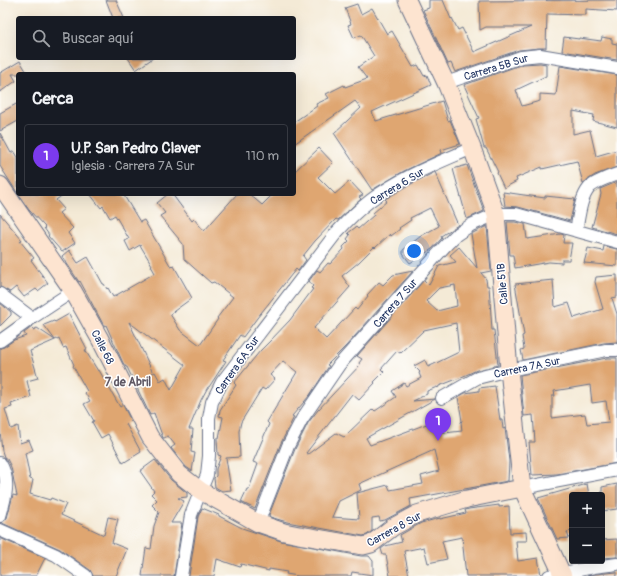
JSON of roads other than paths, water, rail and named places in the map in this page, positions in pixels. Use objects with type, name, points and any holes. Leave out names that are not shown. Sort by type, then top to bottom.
[{"type":"street","name":"Calle 51B","points":[[407,0],[446,83],[496,214],[509,370],[522,488],[558,575]]},
{"type":"street","name":"Carrera 5B Sur","points":[[446,83],[521,57],[540,55],[617,68]]},
{"type":"street","name":"Carrera 6 Sur","points":[[318,257],[345,223],[371,200],[396,184],[423,170],[472,148]]},
{"type":"street","points":[[576,231],[583,199],[589,187],[605,178],[617,174]]},
{"type":"street","name":"Calle 68","points":[[0,185],[73,291],[100,339],[150,437],[179,474],[201,491]]},
{"type":"street","name":"Carrera 7 Sur","points":[[258,523],[288,446],[302,419],[339,365],[456,235],[471,225],[496,214],[516,214],[617,242]]},
{"type":"street","name":"Carrera 6A Sur","points":[[201,491],[208,469],[209,418],[212,402],[222,382],[318,257]]},
{"type":"street","points":[[0,341],[73,291]]},
{"type":"street","points":[[0,294],[32,318]]},
{"type":"street","name":"Carrera 7A Sur","points":[[442,398],[477,378],[606,350],[617,350]]},
{"type":"street","points":[[0,463],[6,478],[6,493],[0,516]]},
{"type":"street","name":"Carrera 8 Sur","points":[[201,491],[258,523],[284,532],[363,546],[371,544],[393,527],[416,514],[467,499],[617,470]]},
{"type":"street","points":[[181,576],[191,515],[201,491]]},
{"type":"street","points":[[0,530],[56,555],[86,576]]},
{"type":"street","points":[[558,575],[617,564]]},
{"type":"place","name":"U.P. San Pedro Claver","points":[[438,441]]},
{"type":"district","name":"7 de Abril","points":[[128,382]]}]
